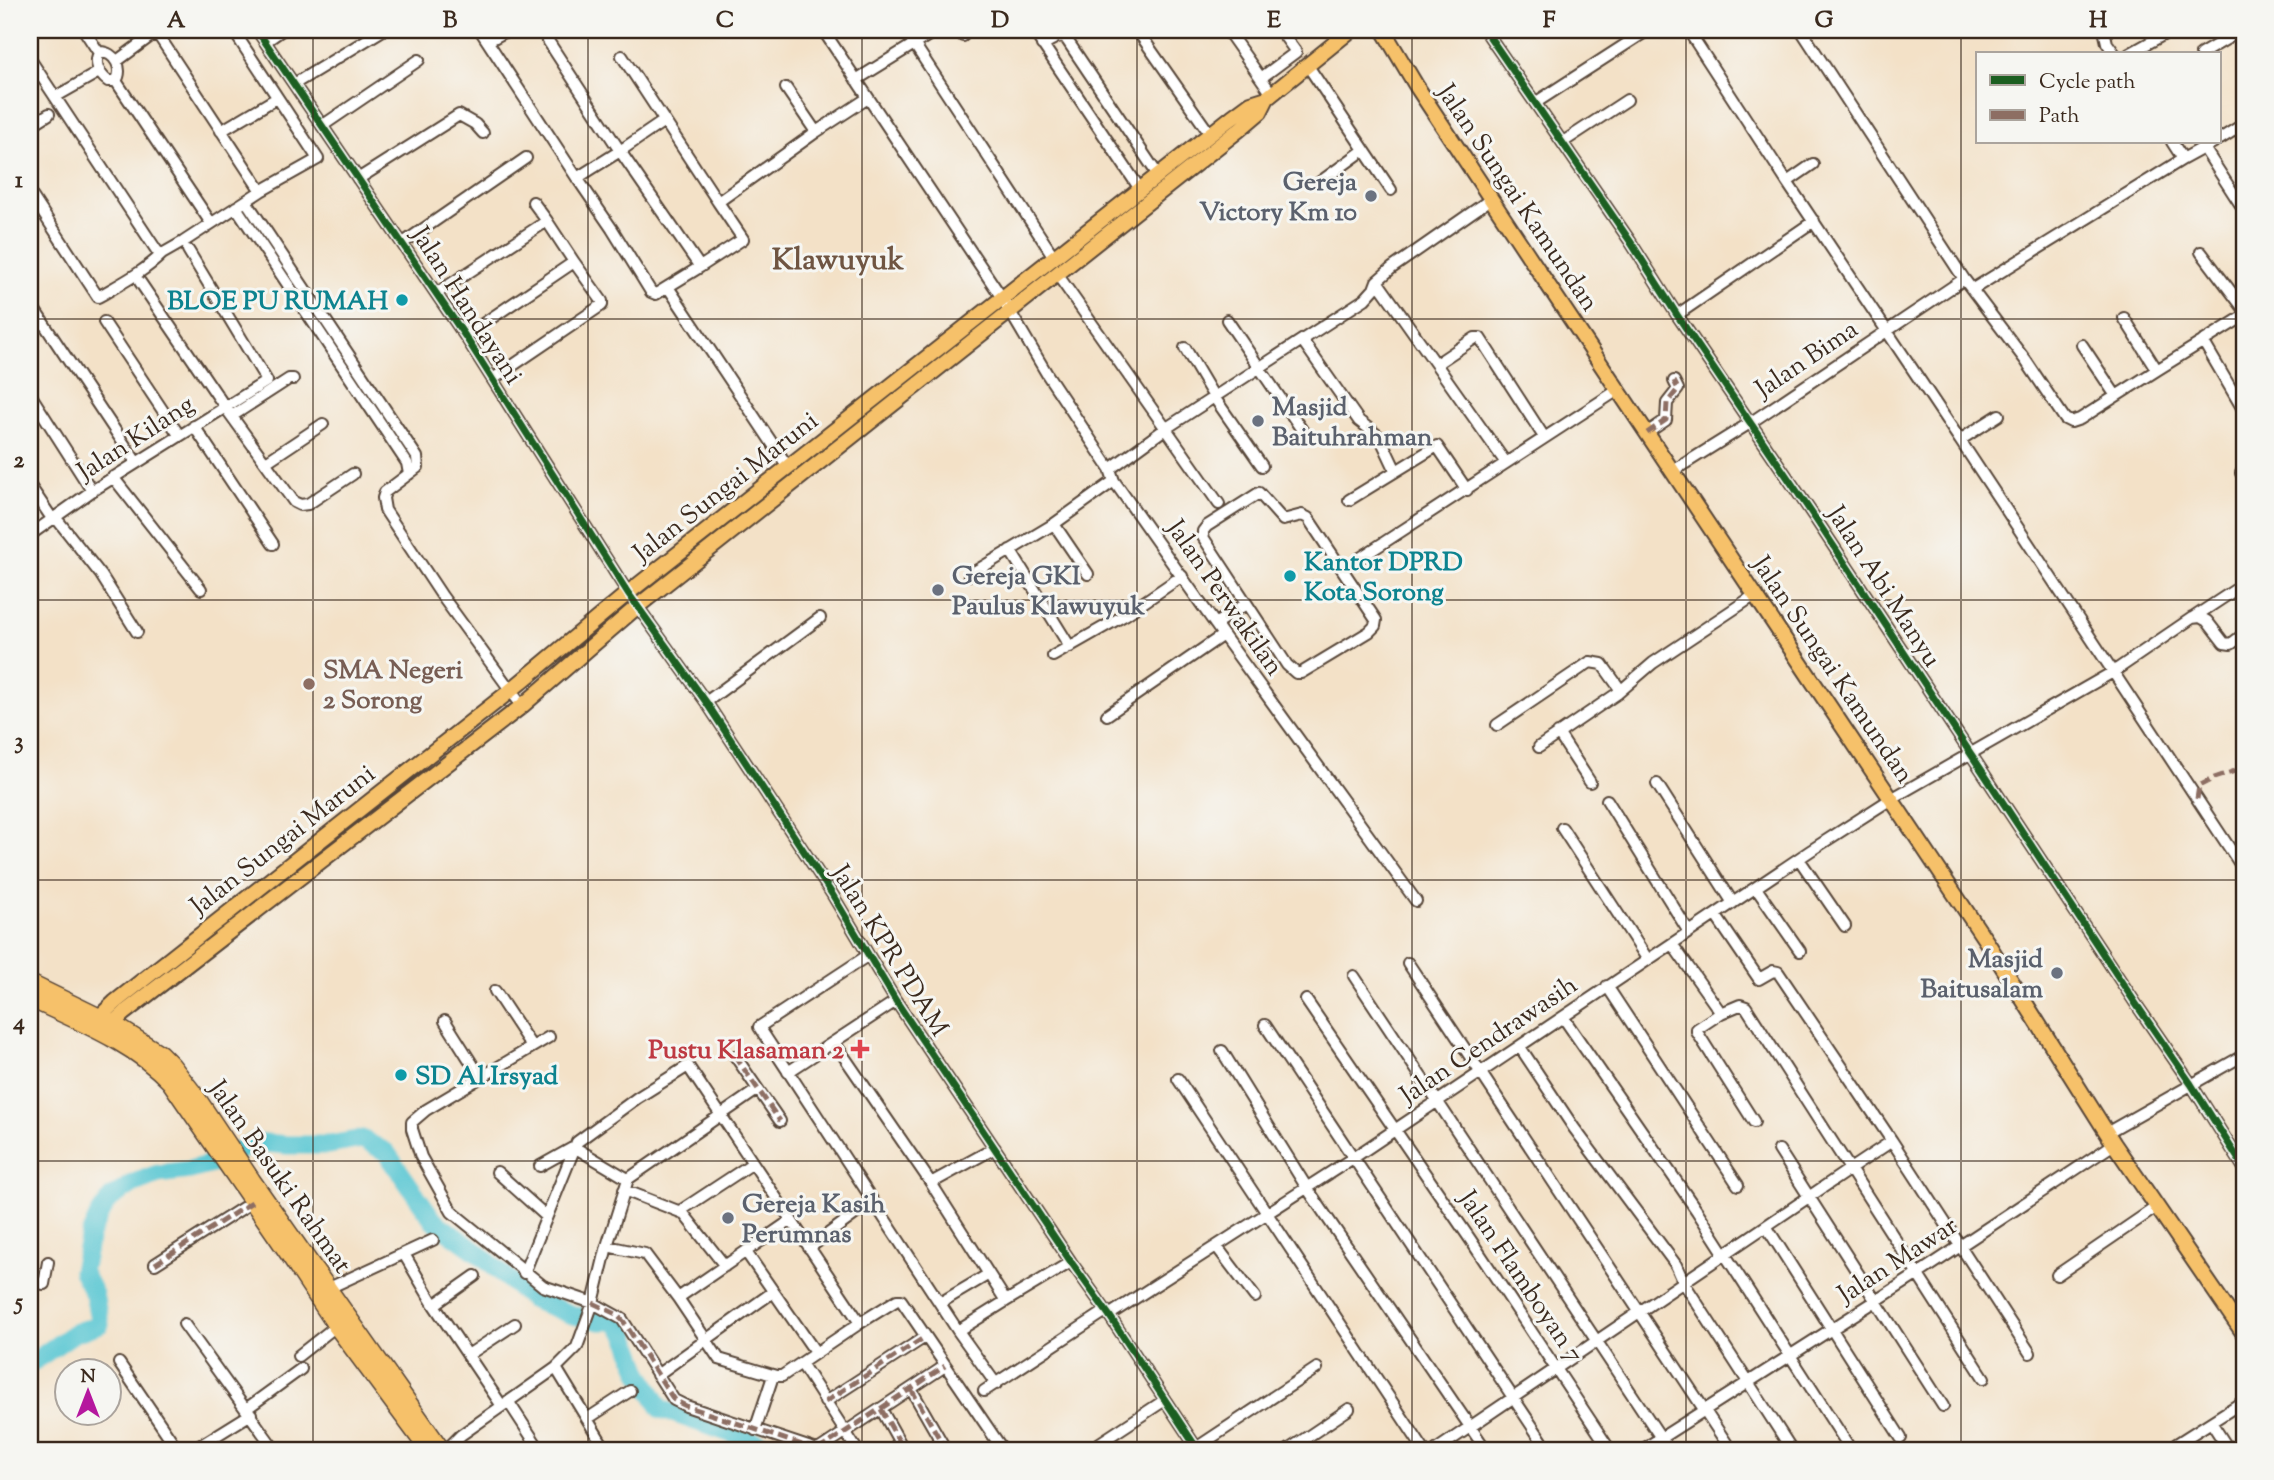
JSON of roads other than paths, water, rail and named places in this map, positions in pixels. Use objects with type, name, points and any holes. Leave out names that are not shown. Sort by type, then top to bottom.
[{"type":"highway","name":"Jalan Basuki Rahmat","points":[[30,984],[101,1025],[160,1053],[197,1096],[212,1134],[294,1251],[336,1326],[428,1450]]},
{"type":"highway","name":"Jalan Basuki Rahmat","points":[[30,999],[101,1025]]},
{"type":"highway","name":"Jalan Basuki Rahmat","points":[[246,1183],[252,1202],[329,1288],[444,1450]]},
{"type":"main road","name":"Jalan Sungai Maruni","points":[[101,1025],[628,593],[1210,134],[1251,103],[1270,96],[1351,30]]},
{"type":"main road","name":"Jalan Sungai Kamundan","points":[[1383,30],[1417,87],[1990,947],[2111,1138],[2244,1334]]},
{"type":"main road","name":"Jalan Sungai Maruni","points":[[101,1025],[522,706],[638,606],[1240,129],[1260,112],[1270,96]]},
{"type":"street","points":[[84,30],[99,53],[99,72],[108,82],[116,81]]},
{"type":"street","points":[[117,61],[157,30],[261,191]]},
{"type":"street","points":[[30,193],[98,297],[261,191],[318,159],[233,30]]},
{"type":"street","name":"Jalan Handayani","points":[[257,30],[466,336],[638,606]]},
{"type":"street","points":[[265,42],[282,30]]},
{"type":"street","points":[[294,84],[383,30]]},
{"type":"street","points":[[480,30],[651,292],[656,294],[743,239],[622,56]]},
{"type":"street","points":[[488,41],[508,30]]},
{"type":"street","points":[[541,30],[700,267]]},
{"type":"street","name":"Jalan Perwakilan","points":[[823,30],[1002,298],[1047,374],[1110,469],[1114,481],[1416,901]]},
{"type":"street","points":[[905,30],[1054,257]]},
{"type":"street","points":[[856,80],[937,30]]},
{"type":"street","points":[[1034,30],[1140,189]]},
{"type":"street","points":[[1137,30],[1210,134]]},
{"type":"street","points":[[1227,30],[1261,78],[1270,96]]},
{"type":"street","points":[[1261,78],[1296,52],[1280,30]]},
{"type":"street","name":"Jalan Abi Manyu","points":[[1485,30],[1563,142],[2191,1084],[2244,1168]]},
{"type":"street","points":[[1535,103],[1648,30]]},
{"type":"street","points":[[1688,30],[2244,870]]},
{"type":"street","points":[[1801,30],[1964,279],[2026,361],[2065,419],[2071,422],[2080,419],[2244,316]]},
{"type":"street","points":[[2104,30],[2107,43],[2114,52]]},
{"type":"street","points":[[2133,52],[2172,30]]},
{"type":"street","points":[[2204,52],[2242,30]]},
{"type":"street","points":[[1042,45],[1064,36],[1158,175]]},
{"type":"street","points":[[99,53],[106,52],[117,61],[119,72],[116,81]]},
{"type":"street","points":[[30,59],[157,251],[162,254]]},
{"type":"street","points":[[322,126],[419,60]]},
{"type":"street","points":[[1308,66],[1391,190]]},
{"type":"street","points":[[55,97],[99,72]]},
{"type":"street","points":[[116,81],[211,223]]},
{"type":"street","points":[[1075,94],[1094,82]]},
{"type":"street","points":[[786,88],[816,132]]},
{"type":"street","points":[[221,131],[277,97]]},
{"type":"street","points":[[719,202],[868,98]]},
{"type":"street","points":[[1563,142],[1627,100]]},
{"type":"street","points":[[30,126],[49,114]]},
{"type":"street","points":[[359,179],[459,115],[475,124],[483,133]]},
{"type":"street","points":[[577,178],[664,121]]},
{"type":"street","points":[[2222,138],[2244,124]]},
{"type":"street","points":[[2173,144],[2183,159]]},
{"type":"street","points":[[1973,289],[2209,145],[2244,210]]},
{"type":"street","points":[[1320,182],[1364,150]]},
{"type":"street","points":[[403,243],[526,158]]},
{"type":"street","points":[[1787,182],[1814,164]]},
{"type":"street","points":[[1110,469],[1165,429],[1365,299],[1377,281],[1392,268],[1491,199]]},
{"type":"street","points":[[493,379],[602,305],[602,301],[533,202]]},
{"type":"street","points":[[241,204],[407,463],[409,474],[385,492],[385,510],[522,706]]},
{"type":"street","points":[[437,293],[547,220]]},
{"type":"street","points":[[1677,315],[1814,221]]},
{"type":"street","name":"Jalan Kilang","points":[[30,536],[92,491],[179,435],[229,411],[268,380],[188,250]]},
{"type":"street","points":[[2201,252],[2244,309]]},
{"type":"street","points":[[466,336],[574,262]]},
{"type":"street","points":[[1057,274],[1219,504]]},
{"type":"street","name":"Jalan Bima","points":[[1673,471],[1750,423],[1964,279]]},
{"type":"street","points":[[1377,281],[1506,463]]},
{"type":"street","points":[[140,282],[294,502],[300,505],[308,504],[353,474]]},
{"type":"street","points":[[668,288],[788,467]]},
{"type":"street","points":[[30,303],[136,463]]},
{"type":"street","points":[[2124,318],[2157,370]]},
{"type":"street","points":[[1227,320],[1306,436]]},
{"type":"street","points":[[104,322],[179,435]]},
{"type":"street","points":[[1436,364],[1475,338],[1480,338],[1544,437]]},
{"type":"street","points":[[1302,341],[1359,421],[1380,437],[1396,471]]},
{"type":"street","points":[[2203,341],[2244,411]]},
{"type":"street","points":[[2081,345],[2116,396]]},
{"type":"street","points":[[1185,348],[1214,397],[1262,466]]},
{"type":"street","points":[[229,411],[293,379]]},
{"type":"street","points":[[1647,433],[1666,420],[1667,403],[1678,389],[1674,381]]},
{"type":"street","points":[[1357,560],[1618,390]]},
{"type":"street","points":[[30,394],[92,491]]},
{"type":"street","points":[[1960,440],[1999,415]]},
{"type":"street","points":[[266,463],[323,424]]},
{"type":"street","points":[[194,426],[273,544]]},
{"type":"street","points":[[1349,500],[1438,446],[1466,490]]},
{"type":"street","points":[[113,477],[201,589]]},
{"type":"street","points":[[969,575],[1054,524],[1114,481]]},
{"type":"street","points":[[30,486],[101,575],[137,632]]},
{"type":"street","points":[[1259,493],[1283,520],[1302,515],[1308,517],[1373,613],[1376,623],[1369,632],[1304,672],[1296,673],[1287,665],[1246,604],[1203,535],[1207,526],[1259,493]]},
{"type":"street","points":[[1054,524],[1088,574]]},
{"type":"street","points":[[1010,550],[1070,647]]},
{"type":"street","points":[[1053,656],[1125,615],[1182,576]]},
{"type":"street","name":"Jalan Cendrawasih","points":[[984,1391],[1217,1247],[1891,799],[2113,672],[2244,584]]},
{"type":"street","points":[[1539,747],[1620,690],[1653,663],[1755,595]]},
{"type":"street","points":[[1215,624],[1246,604]]},
{"type":"street","name":"Jalan KPR PDAM","points":[[638,606],[706,702],[832,894],[896,1001],[1197,1449]]},
{"type":"street","points":[[2192,618],[2200,617],[2207,621],[2224,643],[2231,644],[2244,634]]},
{"type":"street","points":[[706,702],[820,618]]},
{"type":"street","points":[[1107,715],[1223,635]]},
{"type":"street","points":[[1497,725],[1590,662],[1602,664],[1620,690]]},
{"type":"street","points":[[1558,733],[1590,782]]},
{"type":"street","points":[[1657,784],[1733,903]]},
{"type":"street","points":[[1607,800],[1689,932]]},
{"type":"street","points":[[1562,828],[1648,960]]},
{"type":"street","points":[[1799,859],[1845,926]]},
{"type":"street","points":[[1756,887],[1800,951]]},
{"type":"street","points":[[1716,916],[1759,979],[1773,971],[1778,972],[2030,1353]]},
{"type":"street","points":[[1672,944],[1721,1013]]},
{"type":"street","points":[[867,956],[761,1024],[760,1030],[958,1331],[996,1384]]},
{"type":"street","points":[[1408,963],[1731,1450]]},
{"type":"street","points":[[1354,976],[1669,1450]]},
{"type":"street","points":[[1607,986],[1738,1185]]},
{"type":"street","points":[[495,991],[532,1047]]},
{"type":"street","name":"Jalan Flamboyan 7","points":[[1306,1000],[1610,1450]]},
{"type":"street","points":[[788,1073],[896,1001]]},
{"type":"street","points":[[1754,1122],[1697,1032],[1697,1029],[1721,1013],[1740,1005],[1746,1007],[1984,1378]]},
{"type":"street","points":[[1563,1017],[1724,1253],[1851,1450]]},
{"type":"street","points":[[445,1021],[481,1078]]},
{"type":"street","points":[[1265,1025],[1548,1450]]},
{"type":"street","points":[[549,1037],[426,1110],[412,1122],[412,1129],[426,1168],[450,1209],[524,1273],[549,1289],[622,1319],[671,1396],[680,1403],[817,1450],[945,1366]]},
{"type":"street","points":[[834,1042],[931,1183],[1006,1301]]},
{"type":"street","points":[[1520,1047],[1574,1128],[1669,1255],[1747,1383],[1792,1450]]},
{"type":"street","points":[[1222,1052],[1307,1188],[1486,1450]]},
{"type":"street","name":"Jalan Mawar","points":[[1642,1450],[1918,1274],[2191,1084],[2244,1055]]},
{"type":"street","points":[[735,1056],[779,1121]]},
{"type":"street","points":[[524,1273],[574,1147],[580,1139],[687,1066],[860,1322]]},
{"type":"street","points":[[1178,1079],[1424,1450]]},
{"type":"street","points":[[444,1450],[556,1368],[574,1350],[581,1339],[592,1305],[626,1184],[757,1090]]},
{"type":"street","points":[[1436,1450],[1892,1141]]},
{"type":"street","points":[[540,1166],[574,1147]]},
{"type":"street","points":[[574,1147],[626,1184],[680,1211],[725,1266]]},
{"type":"street","points":[[931,1183],[995,1148]]},
{"type":"street","points":[[1779,1150],[1942,1406]]},
{"type":"street","points":[[680,1211],[753,1163]]},
{"type":"street","points":[[497,1172],[546,1216]]},
{"type":"street","points":[[809,1248],[873,1201]]},
{"type":"street","points":[[155,1264],[252,1202]]},
{"type":"street","points":[[2057,1275],[2158,1206]]},
{"type":"street","points":[[678,1298],[790,1221]]},
{"type":"street","points":[[1766,1226],[1901,1438]]},
{"type":"street","points":[[329,1288],[433,1240]]},
{"type":"street","points":[[607,1246],[645,1254],[678,1298],[714,1355],[725,1363],[773,1376],[782,1376],[860,1322],[901,1300],[1003,1450]]},
{"type":"street","points":[[1217,1247],[1255,1297]]},
{"type":"street","points":[[746,1252],[816,1353]]},
{"type":"street","points":[[404,1254],[468,1355],[540,1450]]},
{"type":"street","points":[[30,1282],[44,1284],[48,1262]]},
{"type":"street","points":[[958,1331],[1071,1262]]},
{"type":"street","points":[[940,1303],[989,1274]]},
{"type":"street","points":[[434,1305],[475,1276]]},
{"type":"street","points":[[657,1375],[773,1292]]},
{"type":"street","points":[[184,1324],[275,1450]]},
{"type":"street","points":[[468,1355],[514,1324]]},
{"type":"street","points":[[299,1356],[336,1326]]},
{"type":"street","points":[[825,1402],[925,1337]]},
{"type":"street","points":[[801,1363],[857,1450]]},
{"type":"street","points":[[122,1367],[178,1450]]},
{"type":"street","points":[[556,1368],[606,1450]]},
{"type":"street","points":[[1197,1449],[1317,1368]]},
{"type":"street","points":[[193,1450],[249,1411],[301,1369]]},
{"type":"street","points":[[755,1430],[773,1376]]},
{"type":"street","points":[[911,1389],[946,1450]]},
{"type":"street","points":[[587,1419],[630,1391]]},
{"type":"street","points":[[1089,1450],[1166,1400]]},
{"type":"street","points":[[2168,1450],[2244,1401]]},
{"type":"street","points":[[881,1409],[904,1450]]},
{"type":"street","points":[[1288,1450],[1349,1409]]},
{"type":"street","points":[[2211,1422],[2229,1450]]},
{"type":"waterway","points":[[30,1364],[74,1333],[100,1324],[94,1294],[82,1271],[90,1235],[111,1198],[134,1183],[158,1174],[190,1170],[215,1163],[255,1142],[329,1145],[362,1139],[386,1152],[434,1221],[477,1252],[531,1299],[573,1315],[600,1321],[615,1321],[626,1333],[639,1370],[661,1409],[779,1450]]},
{"type":"place","name":"Gereja Victory Km 10","points":[[1371,196]]},
{"type":"place","name":"BLOE PU RUMAH","points":[[402,300]]},
{"type":"place","name":"Masjid Baituhrahman","points":[[1258,421]]},
{"type":"place","name":"Kantor DPRD Kota Sorong","points":[[1290,576]]},
{"type":"place","name":"Gereja GKI Paulus Klawuyuk","points":[[938,590]]},
{"type":"place","name":"SMA Negeri 2 Sorong","points":[[309,684]]},
{"type":"place","name":"Masjid Baitusalam","points":[[2057,973]]},
{"type":"place","name":"Pustu Klasaman 2","points":[[860,1049]]},
{"type":"place","name":"SD Al Irsyad","points":[[401,1075]]},
{"type":"place","name":"Gereja Kasih Perumnas","points":[[728,1218]]},
{"type":"district","name":"Klawuyuk","points":[[838,259]]}]
